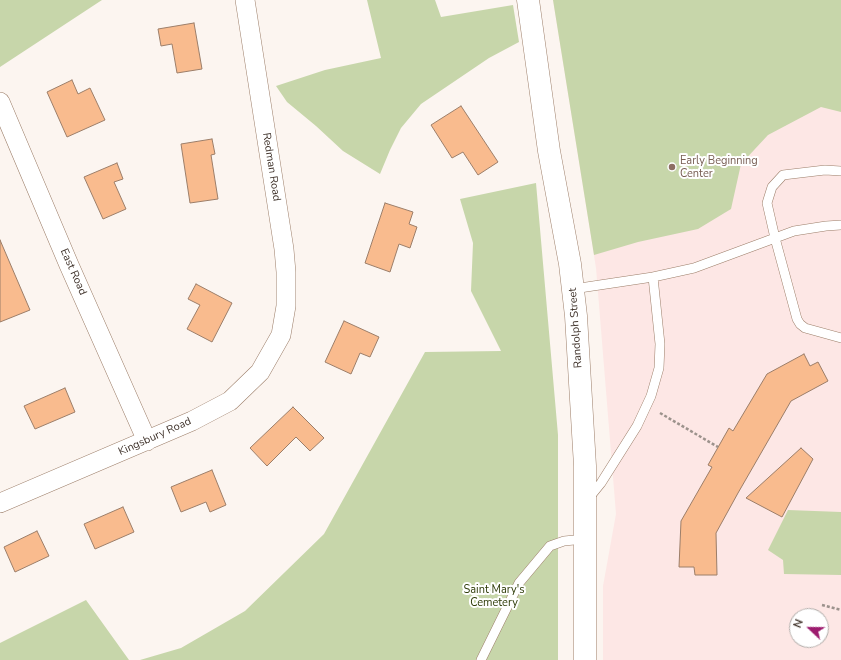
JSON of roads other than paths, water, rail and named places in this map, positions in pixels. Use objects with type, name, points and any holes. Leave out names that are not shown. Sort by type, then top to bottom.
[{"type":"main road","name":"Randolph Street","points":[[528,0],[549,151],[570,264],[573,289],[583,428],[585,503],[585,660]]},
{"type":"street","name":"Redman Road","points":[[245,0],[284,249],[286,306],[281,334]]},
{"type":"street","name":"East Road","points":[[0,102],[69,265],[147,441]]},
{"type":"street","name":"Kingsbury Road","points":[[0,503],[147,441],[192,421],[230,401],[260,372],[281,334]]},
{"type":"lane","points":[[841,171],[825,170],[783,175],[772,187],[767,203],[775,238],[800,324],[805,328],[841,338]]},
{"type":"lane","points":[[573,289],[652,277],[694,268],[757,246],[794,231],[841,225]]},
{"type":"lane","points":[[585,503],[601,483],[636,426],[651,396],[659,368],[660,344],[652,277]]},
{"type":"lane","points":[[481,660],[519,583],[550,546],[564,541],[585,539]]},
{"type":"place","name":"Early Beginning Center","points":[[672,167]]},
{"type":"park label","name":"Saint Mary's Cemetery","points":[[494,596]]}]
